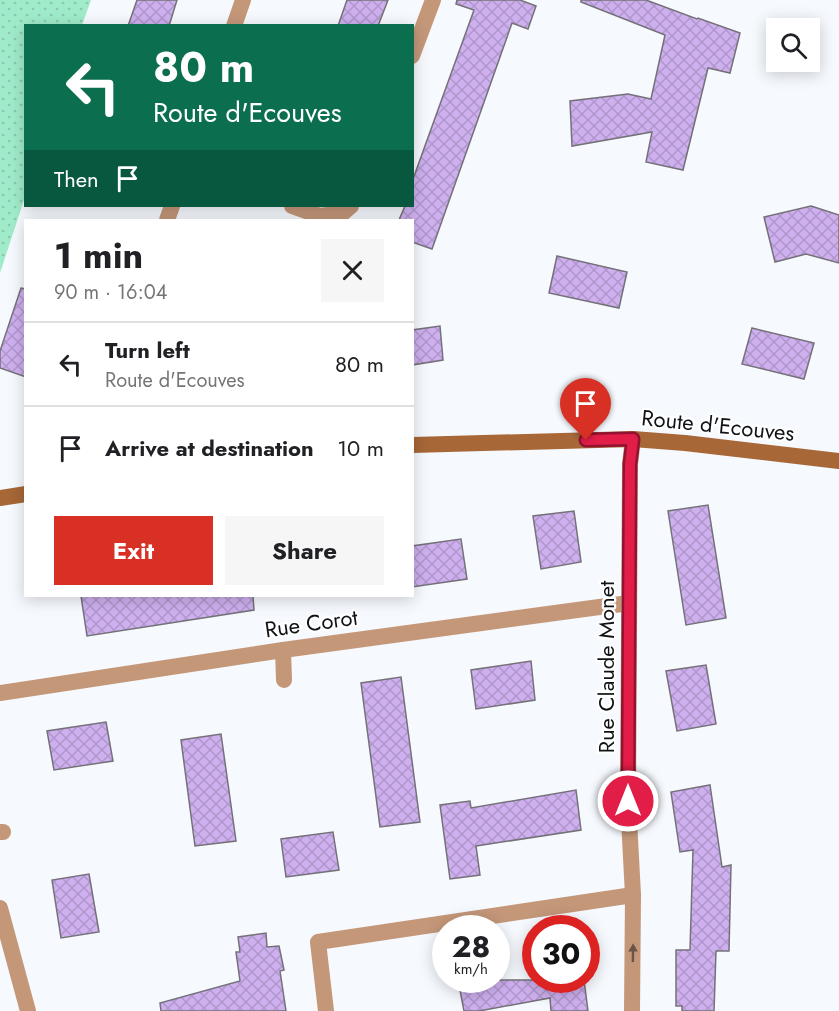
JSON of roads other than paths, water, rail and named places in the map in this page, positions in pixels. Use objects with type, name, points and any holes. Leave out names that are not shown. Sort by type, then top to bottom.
[{"type":"main road","name":"Route d'Ecouves","points":[[414,445],[633,439],[685,442],[839,461]]},
{"type":"main road","points":[[0,498],[24,494]]},
{"type":"street","points":[[235,24],[243,0]]},
{"type":"street","points":[[414,51],[433,0]]},
{"type":"street","points":[[295,207],[320,216],[343,213],[350,207]]},
{"type":"street","name":"Rue Claude Monet","points":[[632,1011],[633,895],[628,801],[628,603],[630,464],[633,439]]},
{"type":"street","name":"Rue Corot","points":[[0,693],[283,650],[628,603]]},
{"type":"street","points":[[283,650],[284,680]]},
{"type":"street","points":[[326,1011],[318,942],[633,895]]},
{"type":"street","points":[[0,908],[28,1011]]}]
